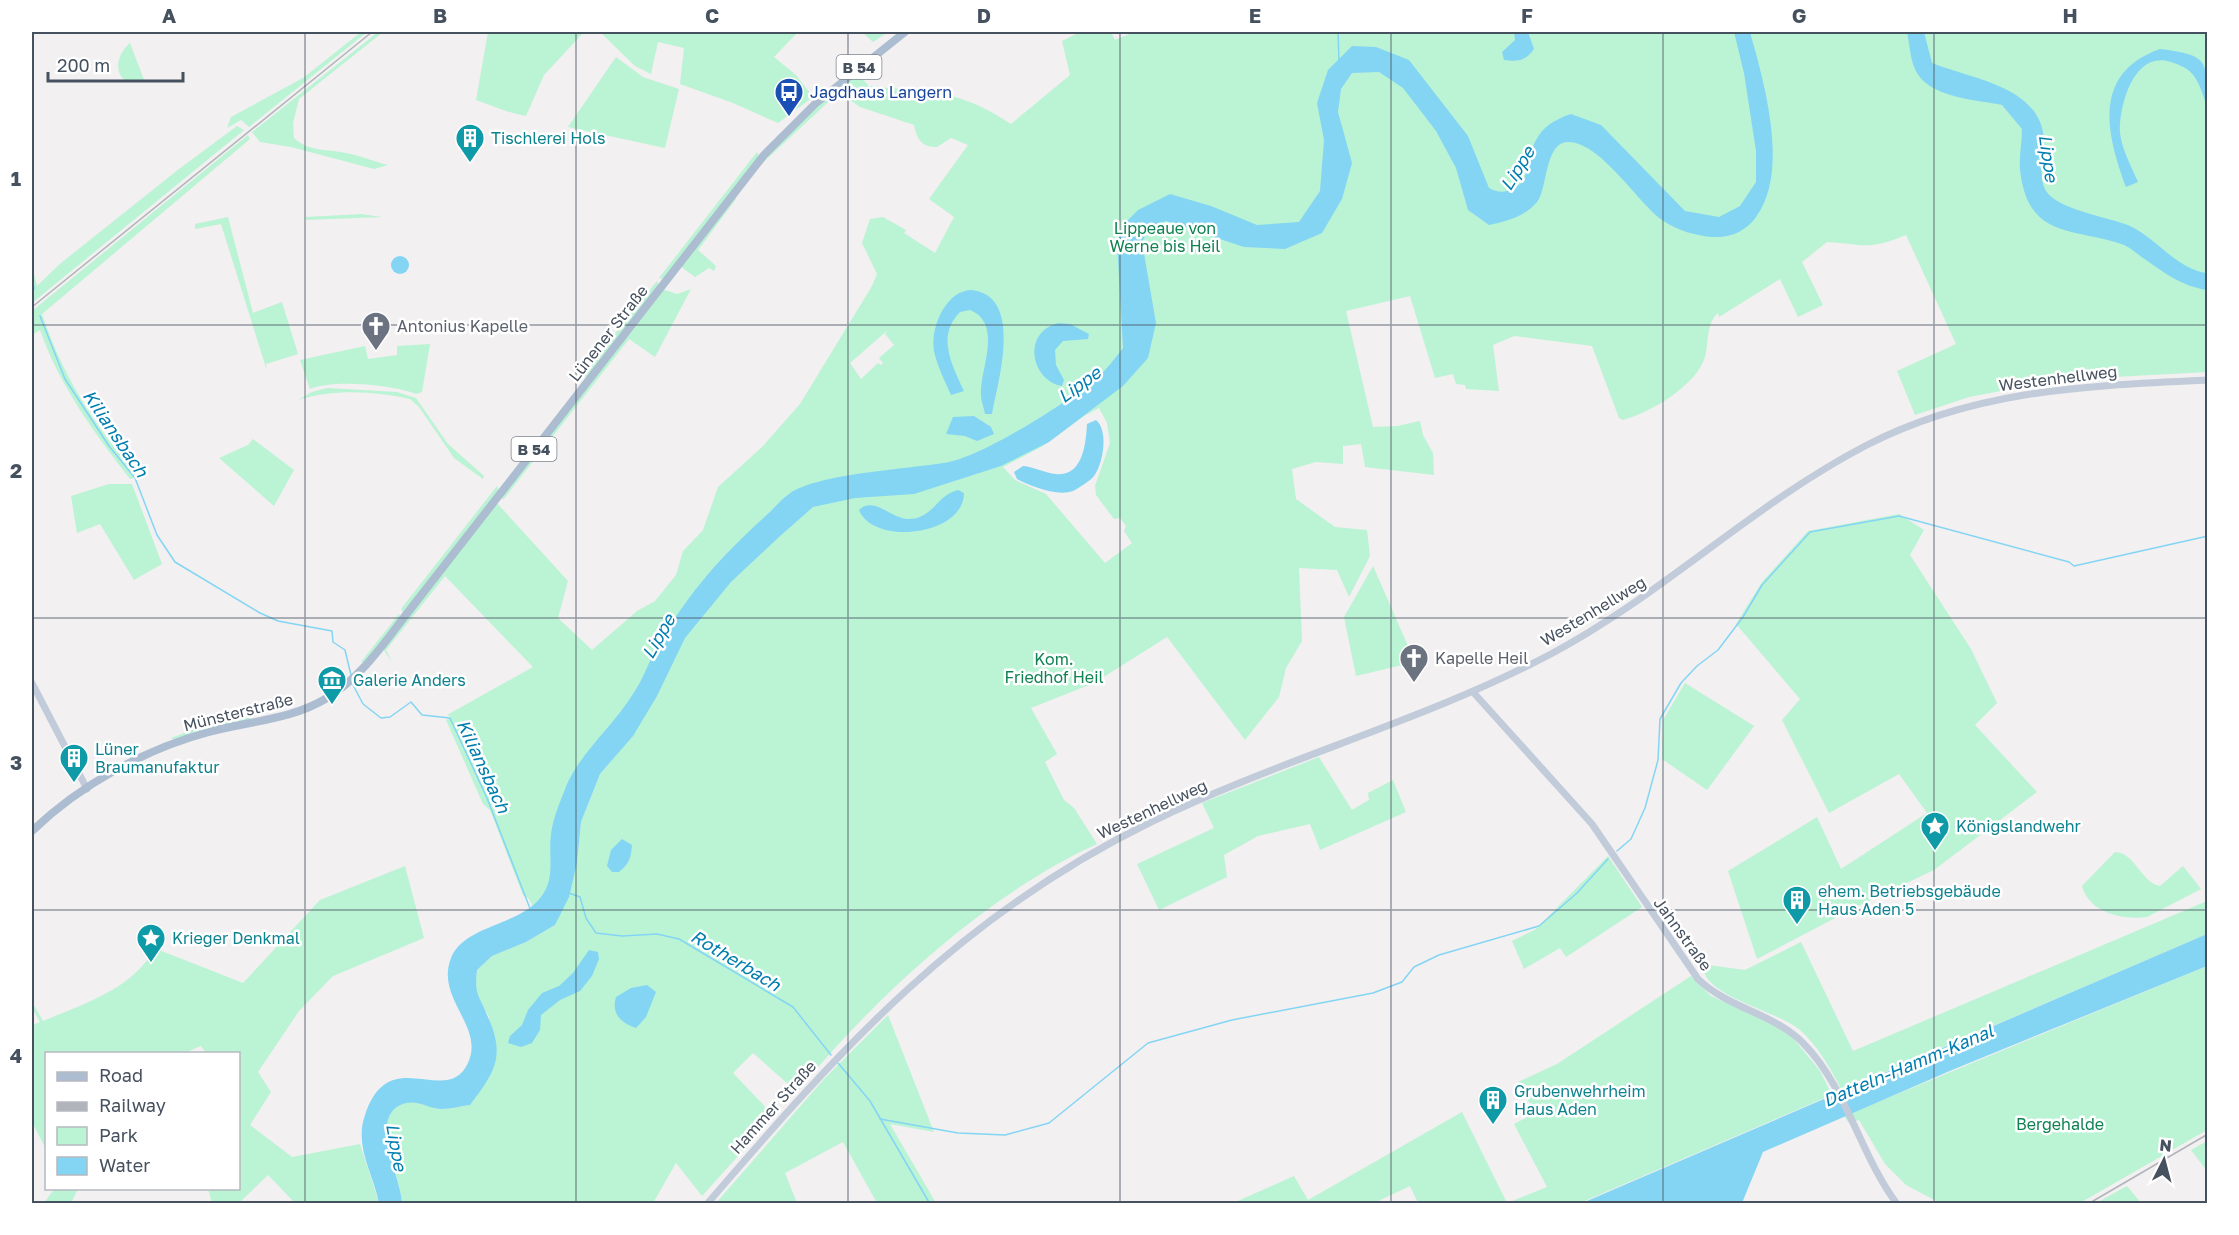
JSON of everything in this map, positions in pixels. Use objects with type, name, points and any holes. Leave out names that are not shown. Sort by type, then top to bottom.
[{"type":"main road","name":"Lünener Straße","points":[[358,675],[764,155],[815,104],[905,32]]},
{"type":"main road","name":"Westenhellweg","points":[[862,1031],[905,989],[989,919],[1092,853],[1191,804],[1473,692],[1588,633],[1673,578],[1824,470],[1864,447],[1916,423],[1973,404],[2042,390],[2208,380]]},
{"type":"main road","name":"Münsterstraße","points":[[32,831],[87,789],[142,757],[212,731],[287,716],[312,706],[338,691],[358,675]]},
{"type":"main road","points":[[32,683],[87,789]]},
{"type":"main road","name":"Jahnstraße","points":[[1473,692],[1592,824],[1692,972],[1722,998],[1776,1022],[1794,1034],[1820,1063],[1897,1203]]},
{"type":"main road","name":"Hammer Straße","points":[[706,1203],[816,1079],[862,1031]]},
{"type":"green space","points":[[361,32],[367,32],[249,127],[241,120],[227,128],[231,117],[303,78]]},
{"type":"green space","points":[[378,32],[383,32],[299,99],[293,123],[294,138],[316,149],[352,154],[388,165],[374,169],[291,147],[260,142],[252,132]]},
{"type":"green space","points":[[488,32],[584,32],[544,75],[526,116],[476,100]]},
{"type":"green space","points":[[600,32],[798,32],[774,57],[796,75],[813,97],[778,123],[733,103],[680,84],[684,48],[658,42],[651,74],[635,66]]},
{"type":"green space","points":[[862,32],[888,32],[873,42]]},
{"type":"green space","name":"Lippeaue von Werne bis Heil","points":[[1080,32],[1111,32],[1115,40],[1134,32],[2207,32],[2207,372],[2059,380],[1969,397],[1915,415],[1897,371],[1956,344],[1906,235],[1874,245],[1827,242],[1802,262],[1823,305],[1798,317],[1780,279],[1719,317],[1718,313],[1711,322],[1705,357],[1692,378],[1659,404],[1623,420],[1619,418],[1592,346],[1514,336],[1493,345],[1499,391],[1466,389],[1465,385],[1456,384],[1453,374],[1435,378],[1410,296],[1346,311],[1373,427],[1397,426],[1420,421],[1423,435],[1433,453],[1434,475],[1365,467],[1361,444],[1343,446],[1343,464],[1316,462],[1292,469],[1296,499],[1335,527],[1367,530],[1370,556],[1349,597],[1337,570],[1299,568],[1302,641],[1286,668],[1279,697],[1245,740],[1167,637],[1094,683],[1031,708],[1057,754],[1045,762],[1064,800],[1074,808],[1097,844],[1055,865],[1014,891],[934,952],[861,1021],[827,1056],[797,1092],[753,1053],[733,1073],[774,1116],[702,1196],[676,1163],[653,1203],[402,1203],[388,1144],[389,1115],[396,1106],[410,1102],[442,1109],[470,1105],[489,1017],[475,991],[477,970],[492,956],[526,942],[555,925],[577,863],[581,822],[600,774],[618,753],[606,740],[563,879],[533,907],[529,899],[523,895],[490,810],[483,804],[446,720],[451,717],[447,715],[533,667],[445,576],[386,650],[392,662],[383,649],[439,576],[443,575],[445,569],[496,502],[568,581],[558,618],[592,650],[637,611],[655,601],[676,575],[683,551],[703,530],[718,487],[762,447],[800,404],[872,286],[877,274],[862,243],[870,219],[883,217],[906,230],[904,233],[935,253],[954,217],[929,199],[968,145],[951,138],[937,147],[927,146],[918,138],[914,125],[860,107],[839,92],[754,171],[786,135],[836,90],[858,74],[869,86],[943,94],[958,98],[992,112],[1011,124],[1070,75],[1062,41]],"holes":[[[888,330],[885,334],[894,345],[879,358],[883,363],[881,365],[878,363],[861,379],[850,363]],[[1099,408],[1107,423],[1110,443],[1095,486],[1096,495],[1114,519],[1120,518],[1126,526],[1124,531],[1132,543],[1105,563],[1046,494],[1015,480],[1003,467],[1043,446],[1084,416]]]},
{"type":"green space","points":[[130,43],[144,80],[127,82],[119,73],[118,62],[122,52]]},
{"type":"green space","points":[[616,57],[643,77],[679,89],[665,148],[568,127]]},
{"type":"green space","points":[[237,126],[244,130],[32,303],[32,265],[37,286],[61,263]]},
{"type":"green space","points":[[248,135],[250,139],[42,314],[70,380],[94,419],[138,477],[130,479],[68,390],[57,371],[40,330],[32,335],[32,311]]},
{"type":"green space","points":[[757,152],[759,156],[663,279],[659,278]]},
{"type":"green space","points":[[735,197],[736,199],[698,250],[716,266],[714,271],[709,268],[695,277],[680,266]]},
{"type":"green space","points":[[361,214],[382,217],[306,220],[306,217]]},
{"type":"green space","points":[[228,217],[253,313],[282,302],[298,354],[266,364],[267,371],[221,224],[195,229],[195,224]]},
{"type":"green space","points":[[657,281],[659,285],[587,377],[581,376]]},
{"type":"green space","points":[[662,289],[677,294],[691,289],[655,357],[629,339],[503,500],[502,495]]},
{"type":"green space","points":[[430,344],[422,392],[416,394],[363,384],[333,384],[310,389],[300,360],[365,346],[368,359],[397,355],[397,346]]},
{"type":"green space","points":[[327,388],[397,392],[416,398],[448,444],[484,476],[483,479],[454,458],[419,407],[410,399],[354,392],[325,394],[298,400],[312,392]]},
{"type":"green space","points":[[253,439],[294,470],[274,506],[219,458],[248,445]]},
{"type":"green space","points":[[109,484],[132,484],[162,564],[134,580],[100,524],[77,533],[71,496]]},
{"type":"green space","points":[[497,486],[499,491],[403,612],[401,609]]},
{"type":"green space","points":[[1899,514],[1924,530],[1910,555],[1971,649],[1997,703],[1975,725],[2037,792],[1934,870],[1858,906],[1757,959],[1728,871],[1817,817],[1841,869],[1927,813],[1899,774],[1829,813],[1782,720],[1800,699],[1736,624],[1762,582],[1808,531]]},
{"type":"green space","points":[[1373,566],[1415,662],[1356,676],[1344,617]]},
{"type":"green space","points":[[399,614],[401,618],[364,663],[361,662]]},
{"type":"green space","points":[[1685,683],[1754,726],[1707,790],[1662,759],[1663,720]]},
{"type":"green space","points":[[251,718],[250,721],[174,740],[171,738],[200,727]]},
{"type":"green space","points":[[1319,757],[1352,810],[1369,800],[1368,793],[1393,780],[1406,812],[1320,850],[1310,824],[1258,836],[1224,855],[1227,877],[1159,910],[1137,864],[1214,828],[1202,803]]},
{"type":"green space","points":[[2115,852],[2128,857],[2147,879],[2160,886],[2183,866],[2201,889],[2147,917],[2118,916],[2108,913],[2092,903],[2082,886]]},
{"type":"green space","points":[[1608,856],[1642,907],[1566,957],[1560,948],[1524,969],[1512,941],[1536,929]]},
{"type":"green space","points":[[405,866],[424,938],[333,976],[299,1011],[258,1072],[271,1092],[250,1125],[292,1157],[360,1144],[379,1203],[295,1203],[268,1175],[239,1203],[212,1203],[208,1190],[240,1190],[240,1052],[205,1052],[201,1046],[187,1052],[45,1052],[45,1147],[32,1122],[32,1025],[40,1022],[32,1008],[32,1002],[43,1021],[90,1001],[134,974],[146,962],[154,948],[243,983],[320,900]]},
{"type":"green space","points":[[2207,901],[2207,934],[1580,1203],[1507,1203],[1547,1187],[1514,1124],[1535,1113],[1518,1082],[1557,1064],[1691,976],[1711,996],[1777,1026],[1793,1038],[1820,1071],[1830,1091],[1840,1087],[1823,1057],[1800,1030],[1718,988],[1708,979],[1703,969],[1708,965],[1745,970],[1801,942],[1853,1051]]},
{"type":"green space","name":"Bergehalde","points":[[2207,966],[2207,1130],[2080,1203],[1940,1203],[1906,1185],[1885,1164],[1859,1120],[1849,1123],[1844,1116]]},
{"type":"green space","points":[[888,1015],[934,1132],[890,1124],[936,1203],[877,1203],[843,1142],[785,1173],[797,1203],[716,1203],[824,1079]]},
{"type":"green space","points":[[1462,1112],[1507,1203],[1418,1203],[1410,1186],[1374,1203],[1231,1204],[1294,1176],[1308,1200]]},
{"type":"green space","points":[[2207,1141],[2207,1171],[2191,1150]]},
{"type":"green space","points":[[2127,1186],[2141,1203],[2096,1203]]},
{"type":"green space","points":[[54,1190],[78,1190],[71,1203],[44,1203]]},
{"type":"water","points":[[1514,32],[1528,32],[1534,49],[1521,60],[1504,60],[1502,52],[1515,40]]},
{"type":"water","points":[[1734,32],[1750,32],[1767,100],[1773,151],[1766,198],[1752,222],[1738,233],[1720,237],[1707,236],[1673,227],[1652,212],[1594,152],[1569,142],[1555,149],[1541,196],[1537,202],[1521,215],[1489,225],[1468,210],[1456,168],[1436,131],[1403,88],[1379,72],[1352,73],[1341,89],[1338,112],[1352,163],[1342,199],[1322,233],[1285,249],[1244,247],[1166,221],[1150,227],[1142,242],[1156,323],[1148,358],[1123,386],[1049,442],[1001,466],[914,494],[855,498],[813,507],[731,582],[685,638],[657,696],[633,736],[600,774],[581,822],[577,863],[569,897],[555,925],[526,942],[492,956],[477,970],[478,995],[496,1043],[497,1054],[491,1074],[470,1105],[442,1109],[411,1102],[394,1109],[388,1119],[387,1132],[402,1203],[379,1203],[363,1149],[362,1138],[365,1115],[375,1093],[388,1082],[403,1078],[446,1080],[459,1075],[468,1063],[471,1050],[470,1037],[449,987],[448,973],[451,958],[467,939],[519,914],[541,897],[546,890],[550,875],[550,842],[554,821],[567,784],[581,760],[633,694],[660,642],[697,588],[738,542],[784,498],[802,487],[842,476],[949,462],[965,457],[1026,426],[1097,378],[1123,348],[1117,241],[1125,223],[1138,210],[1170,194],[1211,206],[1257,225],[1299,222],[1320,191],[1324,140],[1317,103],[1328,70],[1352,46],[1376,47],[1409,60],[1468,136],[1489,188],[1503,192],[1524,181],[1533,148],[1542,131],[1571,114],[1601,125],[1685,211],[1719,217],[1740,206],[1756,182],[1756,151],[1744,73]]},
{"type":"water","points":[[1907,32],[1924,32],[1932,63],[2002,88],[2032,108],[2041,123],[2044,142],[2043,185],[2052,198],[2072,208],[2140,231],[2186,266],[2207,273],[2207,290],[2173,278],[2124,245],[2071,232],[2043,220],[2032,209],[2025,193],[2020,170],[2022,129],[2002,105],[1946,94],[1926,83],[1914,66]]},
{"type":"water","points":[[2160,49],[2188,54],[2202,62],[2207,79],[2207,106],[2196,79],[2184,67],[2159,60],[2149,63],[2140,70],[2128,90],[2121,113],[2120,131],[2123,146],[2138,182],[2126,187],[2113,146],[2110,126],[2110,107],[2114,89],[2123,73],[2138,60]]},
{"type":"water","points":[[400,256],[406,259],[409,265],[406,271],[400,274],[394,271],[391,265],[394,259]]},
{"type":"water","points":[[971,290],[988,296],[998,307],[1003,324],[1002,363],[992,414],[985,414],[981,397],[988,337],[986,326],[980,317],[970,310],[960,312],[949,331],[948,351],[964,391],[951,395],[934,351],[934,332],[941,313],[954,297]]},
{"type":"water","points":[[1059,323],[1070,324],[1089,334],[1088,339],[1063,341],[1055,350],[1056,365],[1064,380],[1062,386],[1051,382],[1043,375],[1037,366],[1035,355],[1035,345],[1039,335],[1047,328]]},
{"type":"water","points":[[974,416],[991,427],[994,434],[977,441],[965,436],[946,434],[953,417]]},
{"type":"water","points":[[1096,420],[1102,432],[1102,456],[1097,471],[1088,482],[1075,490],[1061,493],[1037,488],[1017,479],[1014,472],[1023,466],[1056,474],[1072,470],[1077,465],[1084,449],[1087,424]]},
{"type":"water","points":[[958,490],[964,493],[960,508],[950,519],[934,527],[917,531],[898,532],[881,529],[868,521],[859,510],[870,505],[901,518],[916,518],[929,512],[944,497]]},
{"type":"water","points":[[622,839],[632,845],[630,857],[619,872],[612,872],[607,866],[611,850]]},
{"type":"water","name":"Datteln-Hamm-Kanal","points":[[2207,934],[2207,966],[1952,1070],[1763,1152],[1742,1203],[1580,1204]]},
{"type":"water","points":[[589,950],[598,952],[599,959],[592,976],[580,991],[560,1000],[541,1015],[540,1030],[532,1043],[521,1047],[508,1043],[510,1036],[522,1025],[528,1010],[542,993],[559,986],[573,973]]},
{"type":"water","points":[[647,985],[656,992],[646,1017],[636,1028],[618,1017],[615,1008],[616,997],[631,988]]},
{"type":"waterway","points":[[1338,32],[1339,61]]},
{"type":"waterway","name":"Kiliansbach","points":[[32,274],[34,289]]},
{"type":"waterway","name":"Kiliansbach","points":[[40,316],[65,379],[109,446],[135,478],[157,535],[175,562],[260,613],[278,621],[332,631],[333,642],[345,650],[351,675]]},
{"type":"waterway","points":[[1617,851],[1631,839],[1645,808],[1658,760],[1660,719],[1681,683],[1697,666],[1718,650],[1743,617],[1762,585],[1810,532],[1899,516],[2069,562],[2074,566],[2208,536]]},
{"type":"waterway","name":"Kiliansbach","points":[[352,683],[363,704],[381,718],[390,717],[411,702],[422,715],[450,718],[487,798],[531,911]]},
{"type":"waterway","points":[[880,1119],[958,1133],[1005,1135],[1049,1123],[1148,1043],[1232,1020],[1373,993],[1402,982],[1414,967],[1439,955],[1539,926],[1577,893],[1608,859]]},
{"type":"waterway","name":"Rotherbach","points":[[569,893],[580,897],[586,918],[596,933],[622,936],[657,934],[679,939],[793,1007],[831,1055]]},
{"type":"waterway","name":"Rotherbach","points":[[838,1063],[870,1101],[930,1204]]},
{"type":"railway","points":[[32,307],[372,32]]},
{"type":"railway","points":[[2088,1204],[2208,1134]]},
{"type":"place","name":"Jagdhaus Langern","points":[[789,118]]},
{"type":"place","name":"Tischlerei Hols","points":[[470,164]]},
{"type":"place","name":"Antonius Kapelle","points":[[376,352]]},
{"type":"place","name":"Kapelle Heil","points":[[1414,684]]},
{"type":"place","name":"Galerie Anders","points":[[332,706]]},
{"type":"place","name":"Lüner Braumanufaktur","points":[[74,784]]},
{"type":"place","name":"Königslandwehr","points":[[1935,852]]},
{"type":"place","name":"ehem. Betriebsgebäude Haus Aden 5","points":[[1797,926]]},
{"type":"place","name":"Krieger Denkmal","points":[[151,964]]},
{"type":"place","name":"Grubenwehrheim Haus Aden","points":[[1493,1126]]},
{"type":"water label","name":"Lippe","points":[[2049,158]]},
{"type":"water label","name":"Lippe","points":[[1517,168]]},
{"type":"water label","name":"Lippe","points":[[1079,384]]},
{"type":"water label","name":"Lippe","points":[[658,636]]},
{"type":"water label","name":"Lippe","points":[[397,1147]]},
{"type":"park label","name":"Kom. Friedhof Heil","points":[[1054,668]]}]
